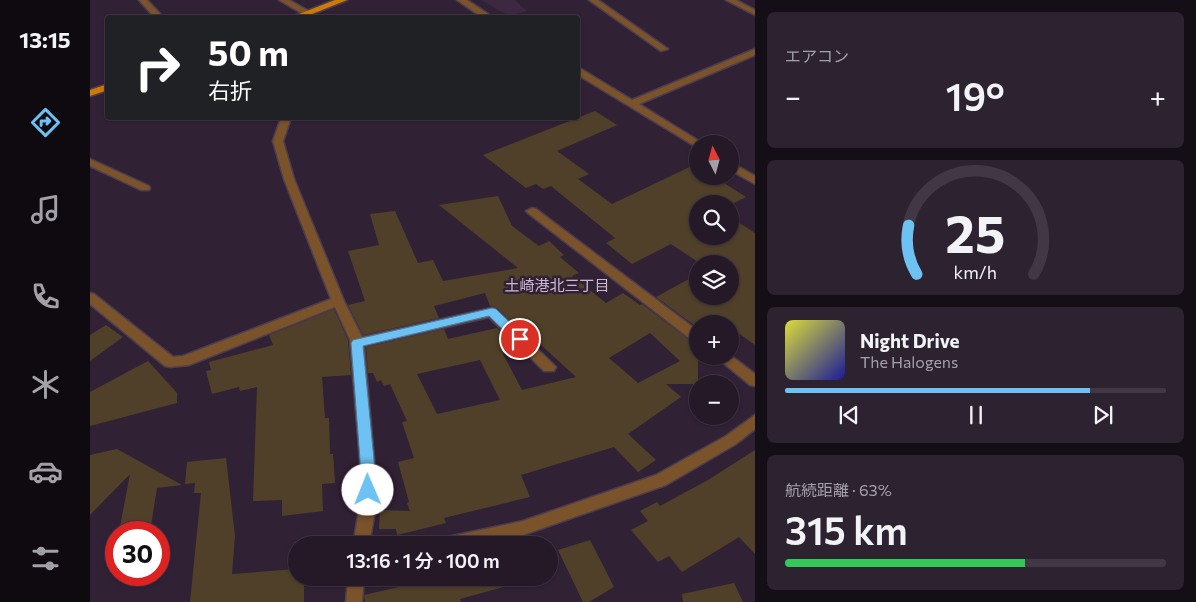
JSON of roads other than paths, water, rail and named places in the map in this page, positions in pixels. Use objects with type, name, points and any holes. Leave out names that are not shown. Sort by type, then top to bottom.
[{"type":"main road","points":[[301,15],[343,0]]},
{"type":"main road","points":[[90,93],[105,88]]},
{"type":"street","points":[[143,0],[157,15]]},
{"type":"street","points":[[283,0],[310,15]]},
{"type":"street","points":[[461,0],[485,15]]},
{"type":"street","points":[[593,0],[664,49]]},
{"type":"street","points":[[730,0],[755,13]]},
{"type":"street","points":[[632,104],[755,52]]},
{"type":"street","points":[[580,72],[689,139]]},
{"type":"street","points":[[285,120],[278,141],[289,179],[357,343],[367,460],[368,505],[363,536]]},
{"type":"street","points":[[90,162],[145,188]]},
{"type":"street","points":[[739,171],[755,181]]},
{"type":"street","points":[[532,211],[689,331]]},
{"type":"street","points":[[90,297],[170,362],[184,361],[338,301]]},
{"type":"street","points":[[357,343],[492,312],[549,367]]},
{"type":"street","points":[[734,365],[755,381]]},
{"type":"street","points":[[485,536],[523,528],[661,480],[731,440],[755,421]]},
{"type":"street","points":[[354,602],[355,586]]},
{"type":"district","name":"土崎港北三丁目","points":[[557,285]]}]
